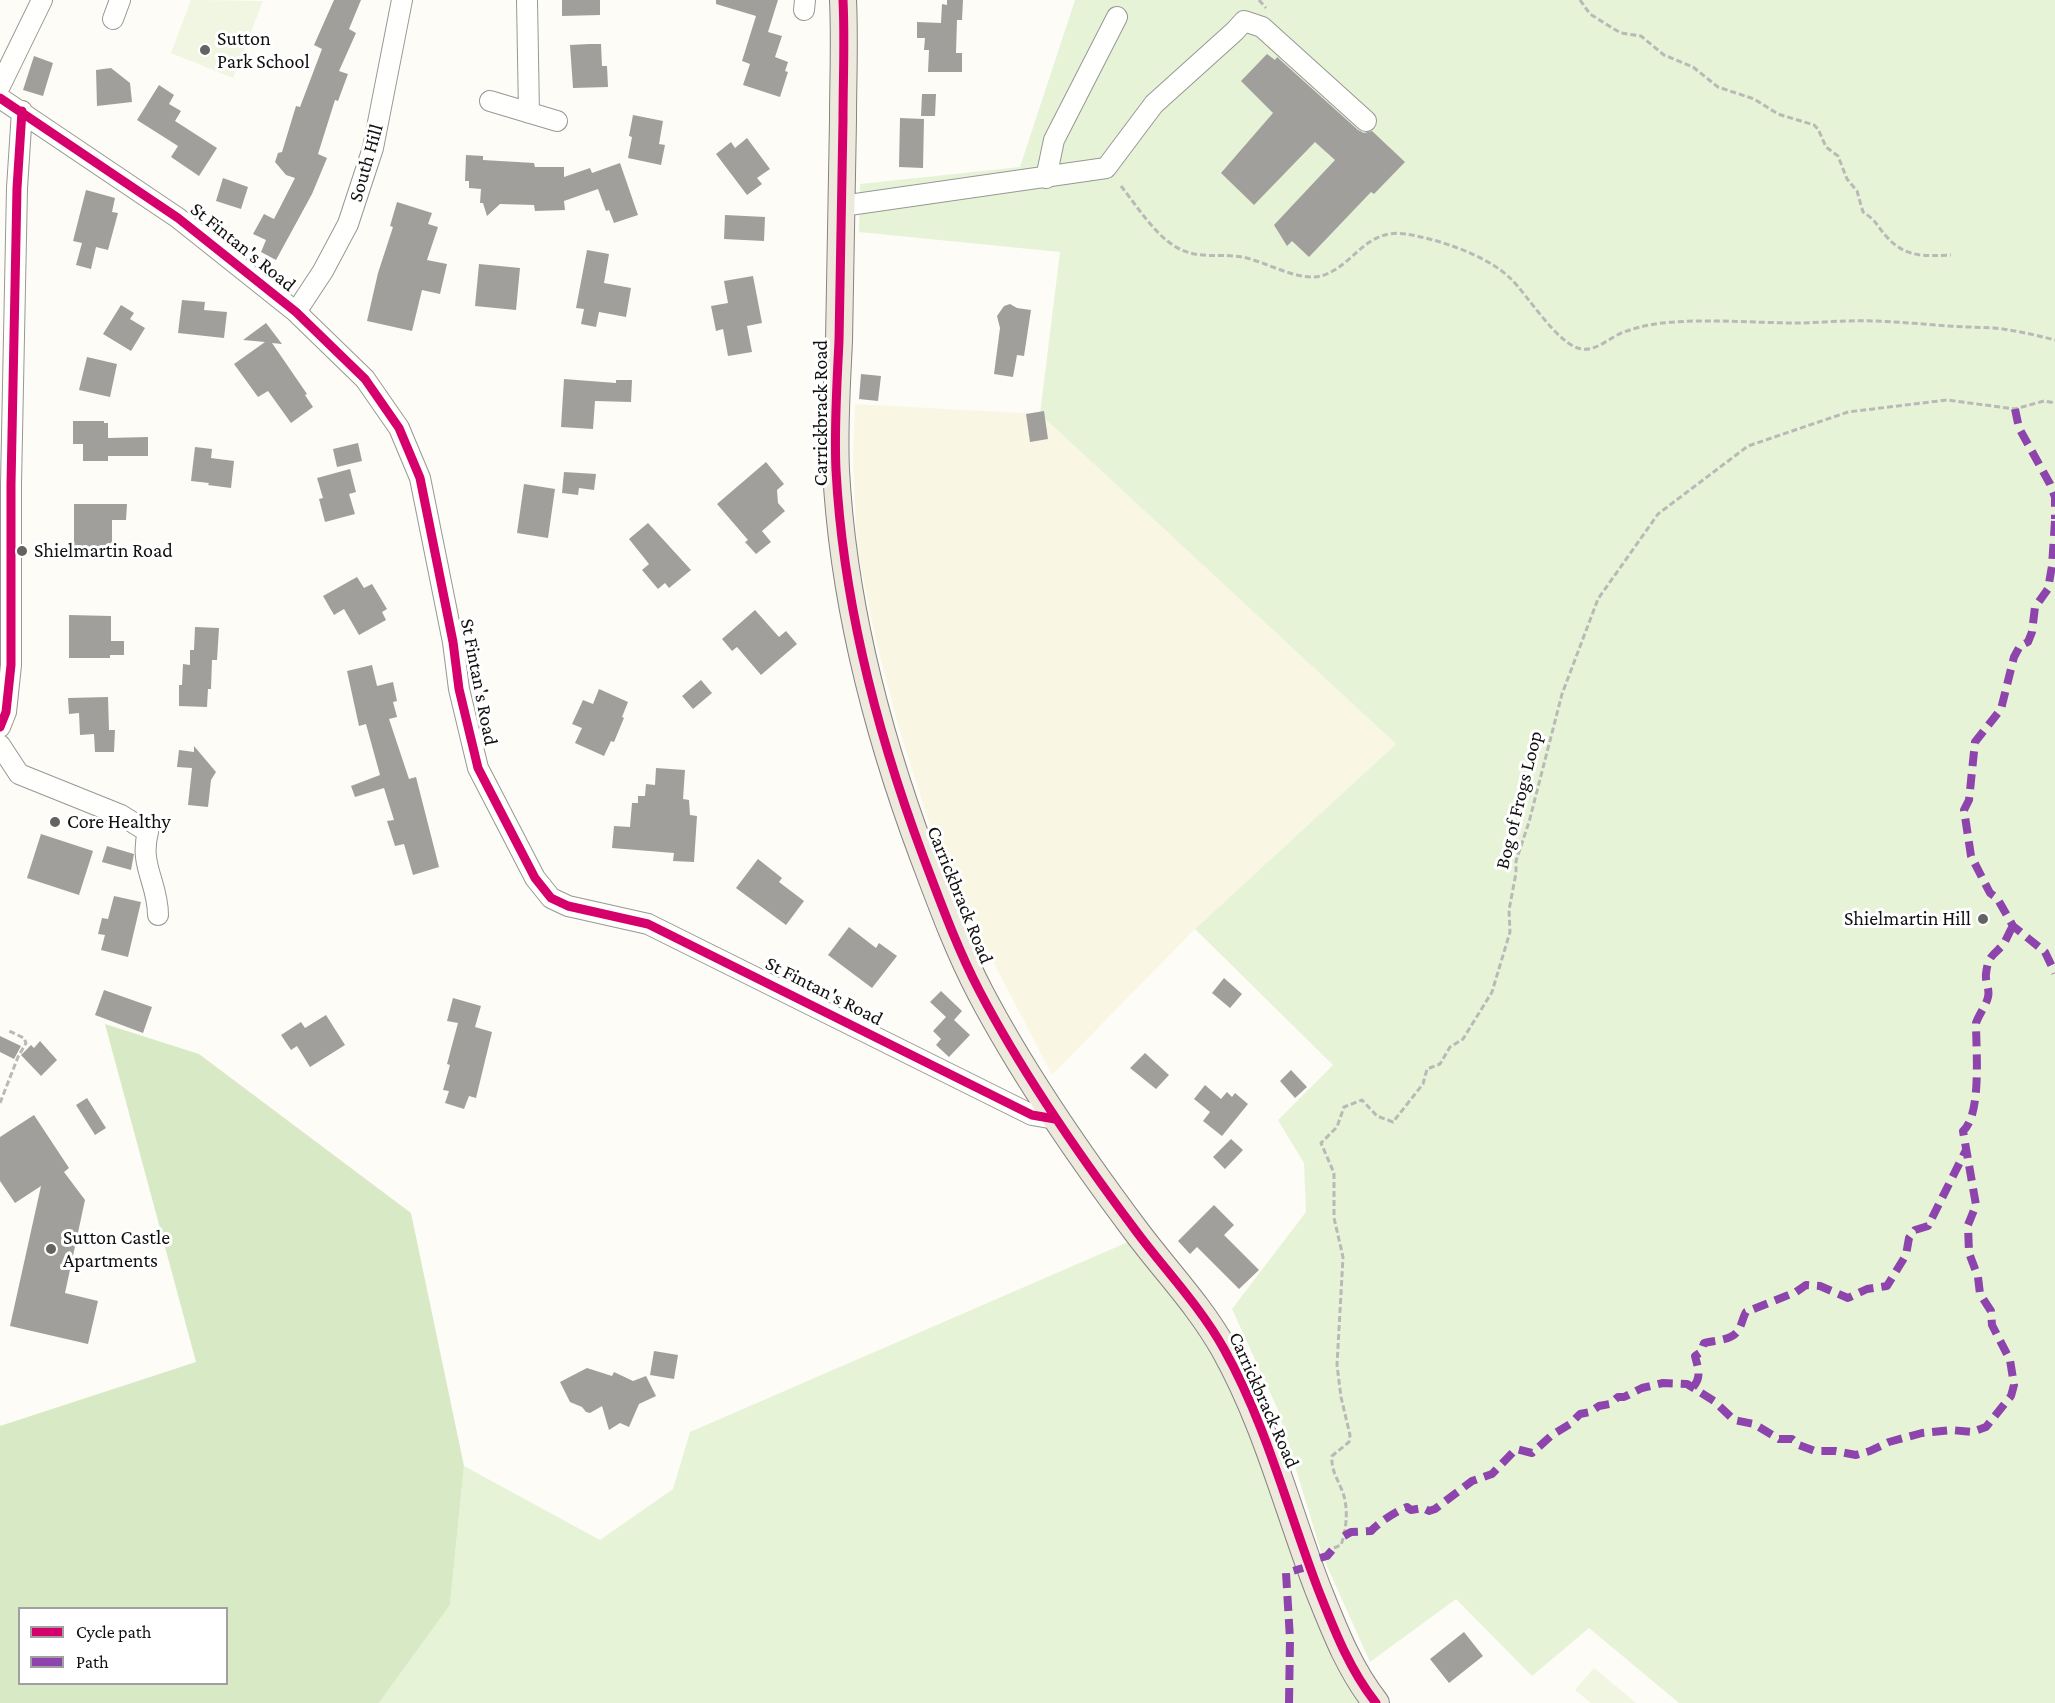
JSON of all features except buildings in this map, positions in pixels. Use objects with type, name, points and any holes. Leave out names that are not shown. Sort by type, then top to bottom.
[{"type":"main road","name":"Carrickbrack Road","points":[[843,0],[842,206],[836,469],[853,612],[887,750],[945,916],[980,991],[1055,1119],[1148,1248],[1210,1325],[1227,1353],[1251,1404],[1274,1463],[1308,1563],[1338,1641],[1366,1691],[1376,1703]]},
{"type":"street","points":[[0,86],[42,0]]},
{"type":"street","points":[[113,20],[120,0]]},
{"type":"street","name":"South Hill","points":[[296,312],[323,271],[348,224],[373,148],[402,0]]},
{"type":"street","points":[[527,0],[529,113]]},
{"type":"street","points":[[1046,178],[1054,140],[1117,17]]},
{"type":"street","points":[[842,206],[1106,168],[1154,104],[1236,31],[1244,21],[1262,27],[1366,121]]},
{"type":"street","name":"St Fintan's Road","points":[[0,98],[178,218],[296,312],[365,379],[399,428],[420,478],[453,642],[459,689],[478,768],[535,878],[551,898],[568,906],[648,924],[1032,1115],[1055,1119]]},
{"type":"street","points":[[490,100],[557,121]]},
{"type":"street","points":[[0,727],[6,712],[11,665],[6,484],[22,111]]},
{"type":"street","points":[[0,744],[19,774],[121,815],[148,832],[144,848],[158,898],[158,915]]},
{"type":"path","points":[[1580,0],[1590,14],[1621,33],[1641,36],[1664,55],[1693,67],[1718,87],[1754,99],[1778,114],[1814,125],[1826,147],[1838,156],[1847,179],[1857,191],[1863,213],[1875,220],[1896,248],[1909,254],[1951,255]]},
{"type":"path","points":[[1121,186],[1165,239],[1181,250],[1201,255],[1238,256],[1304,275],[1319,277],[1331,272],[1373,239],[1390,233],[1408,234],[1454,247],[1482,259],[1509,276],[1566,343],[1583,350],[1592,349],[1623,332],[1646,325],[1706,321],[1799,323],[1851,321],[1996,328],[2055,340]]},
{"type":"path","points":[[0,1103],[26,1043],[24,1038],[9,1031]]},
{"type":"shaded area","points":[[855,404],[1040,414],[1396,744],[1195,929],[1052,1075],[935,842],[898,725],[876,640],[857,548],[853,458]]},
{"type":"green space","points":[[191,0],[263,1],[233,78],[171,53]]},
{"type":"green space","points":[[1075,0],[2055,0],[2055,1703],[1679,1703],[1589,1628],[1532,1676],[1456,1599],[1370,1662],[1322,1555],[1278,1410],[1232,1309],[1306,1212],[1304,1163],[1278,1120],[1333,1065],[1195,929],[1396,744],[1040,414],[1060,252],[859,232],[860,184],[1020,167]]},
{"type":"green space","points":[[105,1024],[199,1054],[411,1213],[464,1466],[450,1605],[379,1703],[0,1703],[0,1426],[196,1362]]},
{"type":"green space","points":[[1128,1242],[1200,1321],[1245,1420],[1295,1561],[1364,1703],[379,1703],[450,1605],[464,1466],[600,1540],[673,1489],[690,1432]]},
{"type":"green space","points":[[1594,1668],[1636,1703],[1591,1703],[1575,1690]]},
{"type":"marked path","points":[[2015,409],[2019,428],[2055,497],[2055,519]]},
{"type":"marked path","points":[[2055,521],[2048,589],[2035,607],[2032,632],[2028,642],[2020,646],[2014,657],[2001,709],[1975,742],[1969,800],[1964,810],[1971,856],[1990,893],[1997,898],[2013,926],[2045,952],[2055,973]]},
{"type":"marked path","points":[[1344,1536],[1351,1532],[1371,1531],[1388,1517],[1407,1507],[1411,1510],[1435,1509],[1472,1481],[1492,1474],[1516,1449],[1532,1453],[1580,1414],[1610,1404],[1618,1397],[1624,1397],[1642,1388],[1663,1383],[1687,1384],[1714,1401],[1734,1420],[1754,1424],[1779,1439],[1792,1439],[1799,1445],[1815,1451],[1835,1451],[1856,1455],[1889,1442],[1922,1433],[1951,1430],[1972,1432],[1986,1427],[2011,1396],[2014,1385],[2010,1360],[1992,1325],[1991,1311],[1980,1294],[1978,1277],[1969,1253],[1968,1225],[1976,1205],[1963,1131],[1973,1111],[1977,1080],[1976,1023],[1988,997],[1986,977],[1988,964],[2013,926]]},
{"type":"marked path","points":[[1693,1387],[1698,1376],[1695,1356],[1701,1352],[1704,1343],[1733,1336],[1739,1329],[1746,1312],[1796,1292],[1806,1285],[1820,1286],[1848,1298],[1867,1289],[1887,1286],[1906,1255],[1909,1238],[1915,1230],[1928,1226],[1967,1148]]},
{"type":"marked path","points":[[1320,1558],[1327,1556],[1334,1548]]},
{"type":"marked path","points":[[1289,1703],[1290,1639],[1286,1573],[1303,1568]]},
{"type":"cycle path","points":[[843,0],[836,470],[846,569],[854,618],[877,715],[906,810],[949,924],[972,975],[1015,1054],[1073,1144],[1136,1231],[1182,1288],[1224,1349],[1264,1437],[1330,1619],[1350,1663],[1376,1703]]},
{"type":"cycle path","points":[[0,98],[178,218],[296,312],[365,379],[399,428],[420,478],[453,642],[459,689],[478,768],[535,878],[551,898],[568,906],[648,924],[1032,1115],[1055,1119]]},
{"type":"cycle path","points":[[0,727],[6,712],[11,665],[11,484],[17,188],[22,111]]},
{"type":"place","name":"Sutton Park School","points":[[205,50]]},
{"type":"place","name":"Shielmartin Road","points":[[22,551]]},
{"type":"place","name":"Core Healthy","points":[[55,822]]},
{"type":"place","name":"Shielmartin Hill","points":[[1983,919]]},
{"type":"place","name":"Sutton Castle Apartments","points":[[51,1249]]}]
